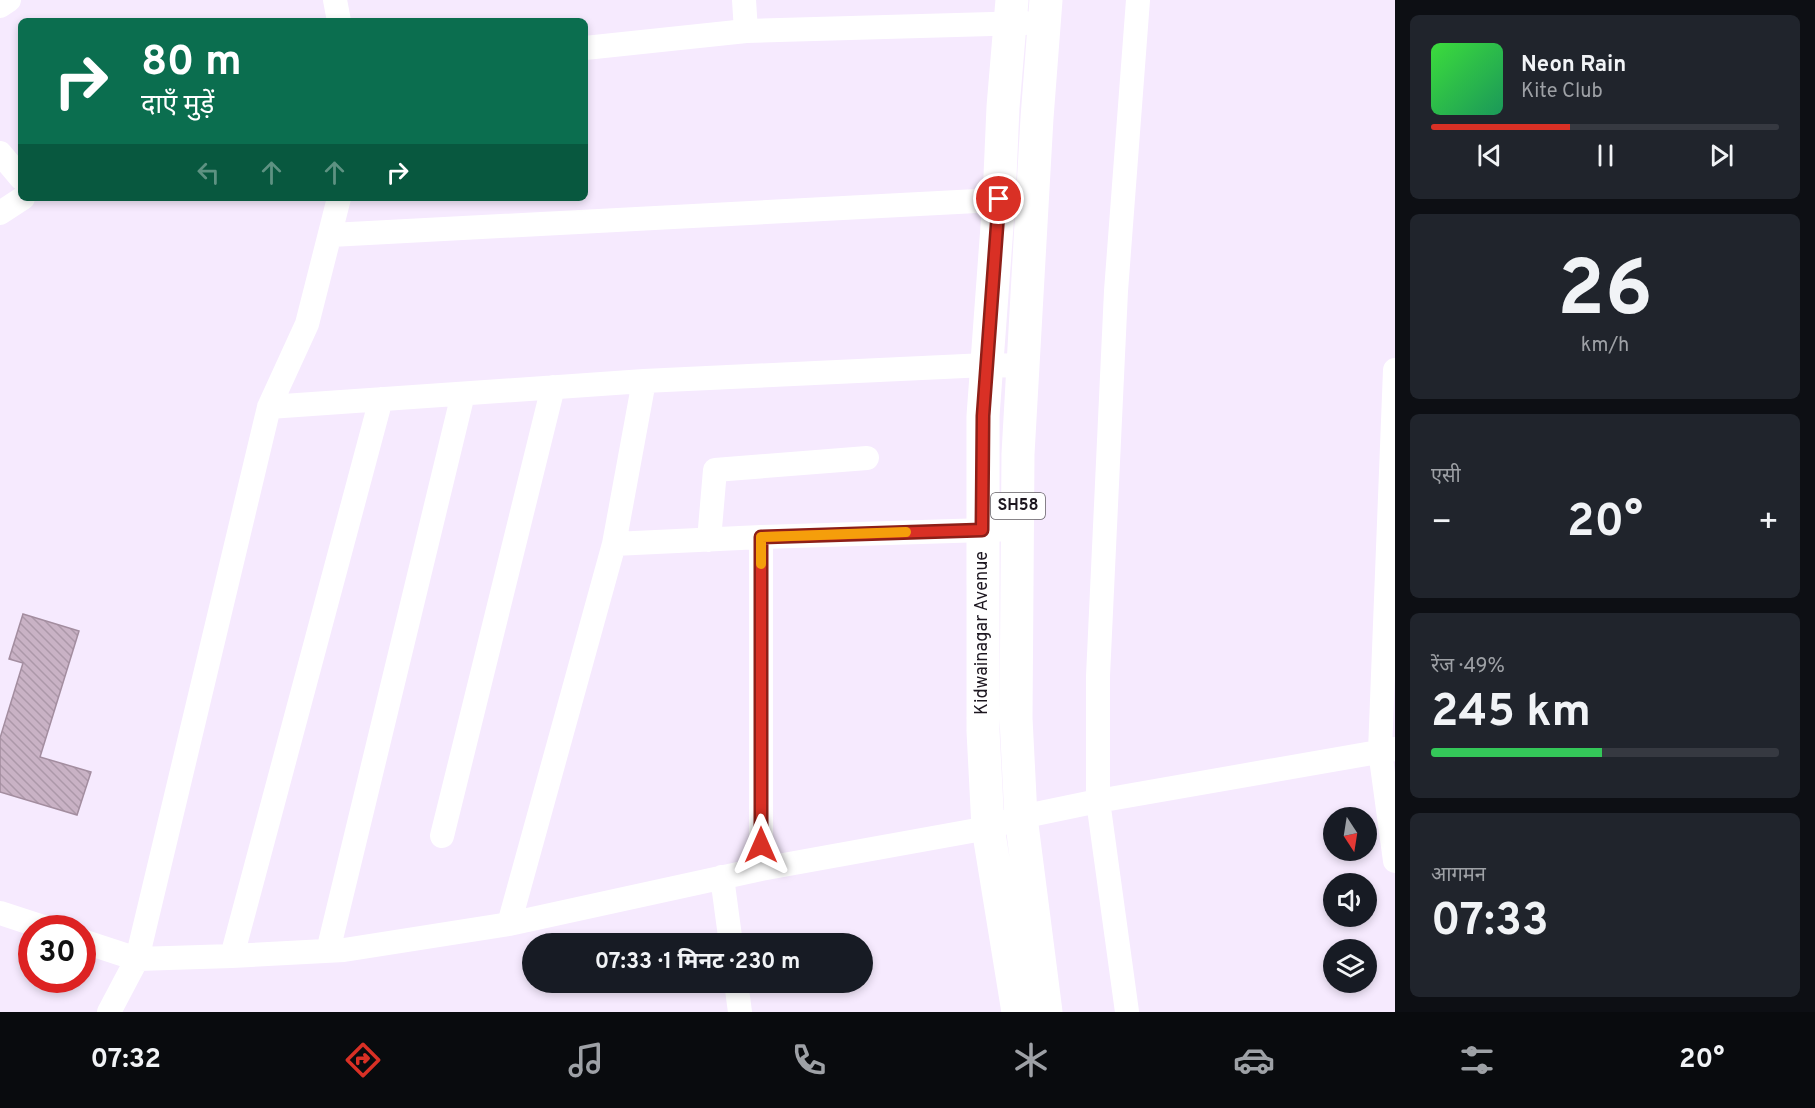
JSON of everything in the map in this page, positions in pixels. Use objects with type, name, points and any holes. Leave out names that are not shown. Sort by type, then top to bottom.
[{"type":"main road","name":"Kidwainagar Avenue","points":[[1011,11],[983,416],[983,731],[988,828],[1018,1012]]},
{"type":"main road","name":"Kidwainagar Avenue","points":[[1045,12],[1018,454],[1016,718],[1021,817],[1046,1012]]},
{"type":"street","points":[[0,6],[9,0]]},
{"type":"street","points":[[334,0],[338,18]]},
{"type":"street","points":[[744,0],[746,31]]},
{"type":"street","points":[[1127,1012],[1098,801],[1098,676],[1115,303],[1138,0]]},
{"type":"street","points":[[588,48],[746,31],[1011,11],[1045,12]]},
{"type":"street","points":[[0,153],[18,174]]},
{"type":"street","points":[[331,235],[999,199],[1033,200]]},
{"type":"street","points":[[0,213],[18,201]]},
{"type":"street","points":[[109,1012],[137,959],[269,407],[307,324],[338,201]]},
{"type":"street","points":[[269,407],[644,381],[986,365],[1023,366]]},
{"type":"street","points":[[1395,370],[1388,750],[1395,861]]},
{"type":"street","points":[[509,924],[614,544],[644,381]]},
{"type":"street","points":[[442,836],[554,387]]},
{"type":"street","points":[[327,951],[463,394]]},
{"type":"street","points":[[232,956],[381,399]]},
{"type":"street","points":[[709,540],[715,470],[867,458]]},
{"type":"street","points":[[614,544],[1017,529]]},
{"type":"street","points":[[761,537],[761,869]]},
{"type":"street","points":[[96,946],[137,959],[232,956],[327,951],[509,924],[761,869],[988,828],[1021,817],[1098,801],[1388,750]]},
{"type":"street","points":[[722,877],[730,933]]},
{"type":"street","points":[[0,913],[18,919]]},
{"type":"street","points":[[737,993],[740,1012]]},
{"type":"building","points":[[23,614],[79,631],[40,757],[91,772],[77,815],[0,792],[0,738],[23,663],[9,659]]},
{"type":"slow traffic","points":[[761,564],[761,537],[906,532]]},
{"type":"route","points":[[761,845],[761,537],[982,530],[983,416],[999,199]]}]
